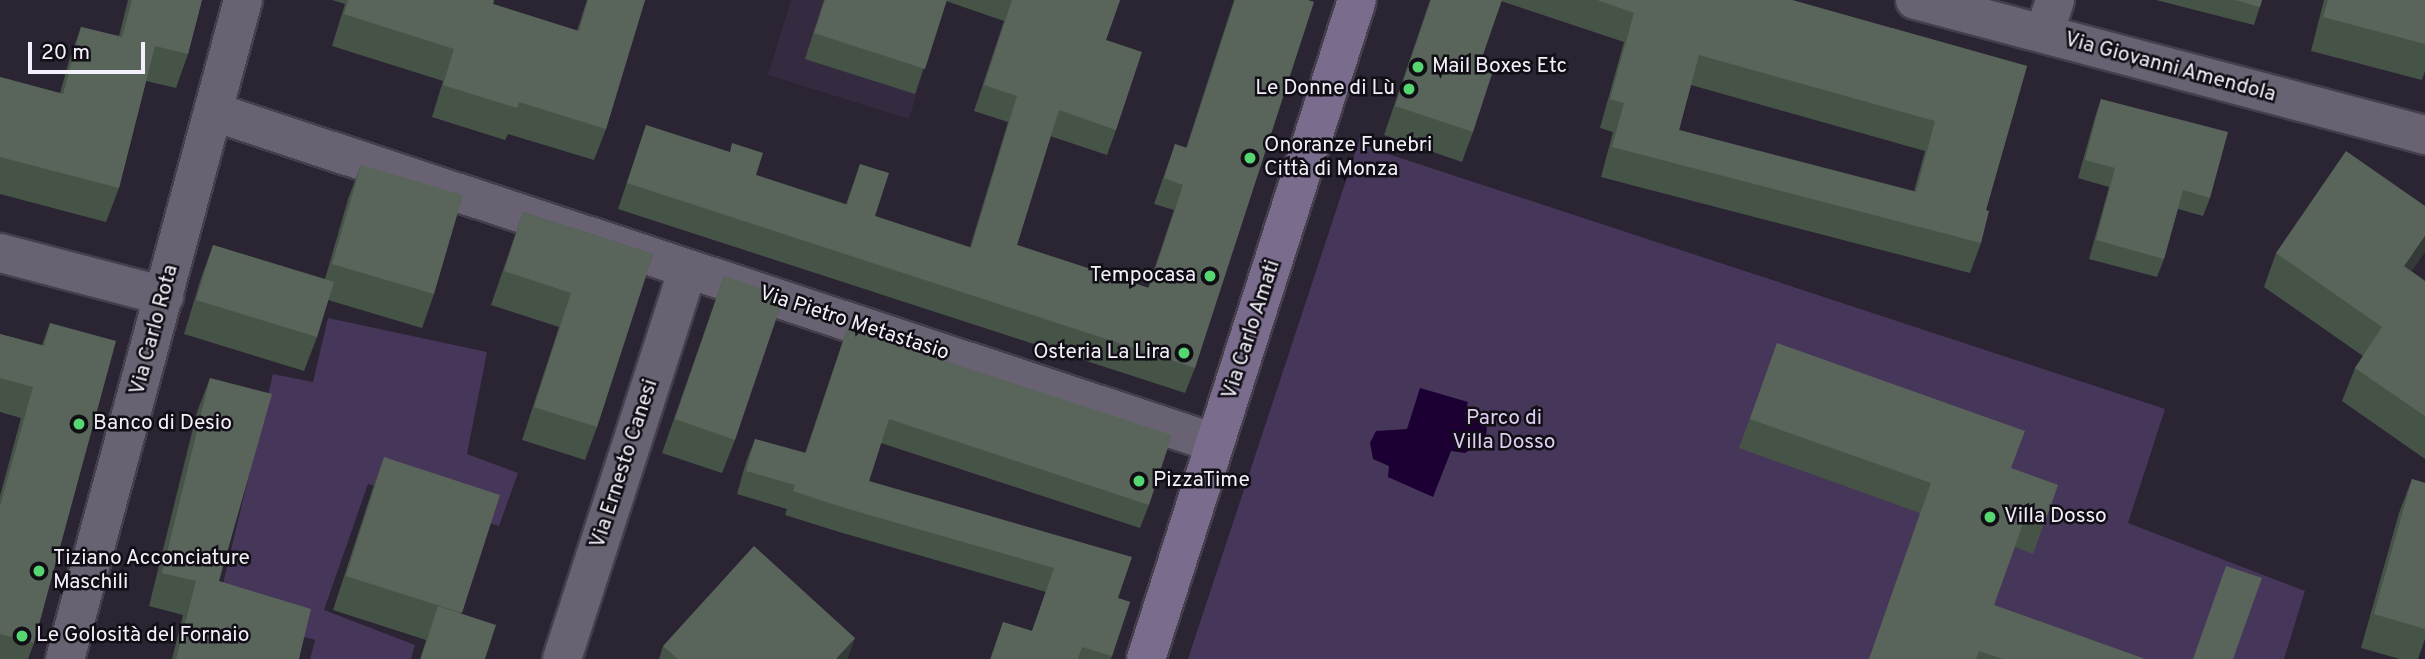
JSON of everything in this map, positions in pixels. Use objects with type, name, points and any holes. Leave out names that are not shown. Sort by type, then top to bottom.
[{"type":"street","name":"Via Carlo Rota","points":[[65,659],[243,0]]},
{"type":"street","name":"Via Carlo Amati","points":[[1146,659],[1357,0]]},
{"type":"street","name":"Via Giovanni Amendola","points":[[1915,0],[2049,17],[2425,135]]},
{"type":"street","name":"Via Pietro Metastasio","points":[[214,111],[1215,443]]},
{"type":"street","points":[[0,253],[164,296]]},
{"type":"street","name":"Via Ernesto Canesi","points":[[562,659],[688,270]]},
{"type":"shaded area","points":[[791,0],[945,0],[909,119],[768,75]]},
{"type":"shaded area","points":[[1420,388],[1468,402],[1465,415],[1479,419],[1487,428],[1485,441],[1465,453],[1451,451],[1433,497],[1388,477],[1389,466],[1373,459],[1370,443],[1376,431],[1407,429]]},
{"type":"green space","name":"Parco di Villa Dosso","points":[[1360,138],[1376,150],[2165,409],[2128,523],[2305,591],[2284,659],[1188,659]]},
{"type":"green space","points":[[328,318],[487,352],[467,454],[518,473],[499,526],[368,484],[324,610],[415,645],[411,659],[310,659],[315,640],[216,613],[273,374],[313,382]]},
{"type":"building","points":[[132,0],[202,0],[188,54],[155,46],[119,188],[0,157],[0,77],[63,94],[81,27],[122,37]]},
{"type":"building","points":[[348,0],[494,0],[493,4],[579,31],[588,0],[645,0],[606,129],[519,102],[517,108],[443,85],[454,49],[344,14]]},
{"type":"building","points":[[825,0],[947,0],[925,69],[814,33]]},
{"type":"building","points":[[1012,0],[1120,0],[1106,40],[1142,52],[1116,130],[1059,110],[1017,245],[1149,288],[1183,185],[1164,178],[1175,144],[1187,148],[1235,0],[1314,2],[1195,368],[627,183],[646,125],[730,152],[732,143],[763,153],[756,175],[847,205],[860,164],[889,173],[875,216],[971,248],[1017,96],[984,85]]},
{"type":"building","points":[[1431,0],[1502,0],[1478,69],[1492,74],[1473,132],[1395,106]]},
{"type":"building","points":[[1597,0],[1792,0],[2027,66],[1986,210],[1989,211],[1981,243],[1612,147],[1624,103],[1610,99],[1634,13]],"holes":[[[1699,55],[1935,121],[1916,192],[1679,130]]]},
{"type":"building","points":[[2235,0],[2262,0],[2260,7]]},
{"type":"building","points":[[2328,0],[2425,0],[2425,44],[2323,17]]},
{"type":"building","points":[[2101,99],[2228,132],[2210,198],[2183,190],[2164,259],[2096,240],[2115,168],[2085,160]]},
{"type":"building","points":[[2346,151],[2425,206],[2425,236],[2404,266],[2425,281],[2425,416],[2355,368],[2382,327],[2276,253]]},
{"type":"building","points":[[361,165],[463,195],[434,294],[332,264]]},
{"type":"building","points":[[523,212],[653,254],[597,427],[534,407],[571,293],[504,271]]},
{"type":"building","points":[[213,245],[334,282],[317,337],[196,300]]},
{"type":"building","points":[[724,276],[784,296],[735,440],[675,419]]},
{"type":"building","points":[[50,323],[116,341],[34,643],[0,634],[0,506],[33,387],[0,378],[0,334],[44,346]]},
{"type":"building","points":[[847,329],[1172,435],[1149,505],[889,419],[869,481],[1132,557],[1118,598],[1130,602],[1112,656],[1082,647],[1078,659],[991,659],[1003,622],[1032,631],[1054,568],[845,508],[793,491],[795,485],[746,471],[755,439],[806,453]]},
{"type":"building","name":"Villa Dosso","points":[[1777,343],[2025,431],[2011,468],[2058,485],[2044,525],[2025,518],[1994,605],[2145,659],[2003,659],[1979,651],[1976,659],[1869,659],[1931,483],[1750,419]]},
{"type":"building","points":[[210,378],[272,394],[219,581],[311,609],[299,659],[176,659],[196,581],[162,573]]},
{"type":"building","points":[[384,457],[500,495],[462,613],[346,576]]},
{"type":"building","points":[[2412,479],[2425,483],[2425,629],[2374,614]]},
{"type":"building","points":[[754,546],[855,638],[836,659],[678,659],[663,646]]},
{"type":"building","points":[[2226,566],[2262,578],[2233,659],[2193,659]]},
{"type":"building","points":[[438,606],[496,625],[485,659],[421,659]]},
{"type":"place","name":"Mail Boxes Etc","points":[[1418,67]]},
{"type":"place","name":"Le Donne di Lù","points":[[1409,89]]},
{"type":"place","name":"Onoranze Funebri Città di Monza","points":[[1250,158]]},
{"type":"place","name":"Tempocasa","points":[[1210,276]]},
{"type":"place","name":"Osteria La Lira","points":[[1184,353]]},
{"type":"place","name":"Banco di Desio","points":[[79,424]]},
{"type":"place","name":"PizzaTime","points":[[1139,481]]},
{"type":"place","name":"Villa Dosso","points":[[1990,517]]},
{"type":"place","name":"Tiziano Acconciature Maschili","points":[[39,571]]},
{"type":"place","name":"Le Golosità del Fornaio","points":[[22,636]]}]
